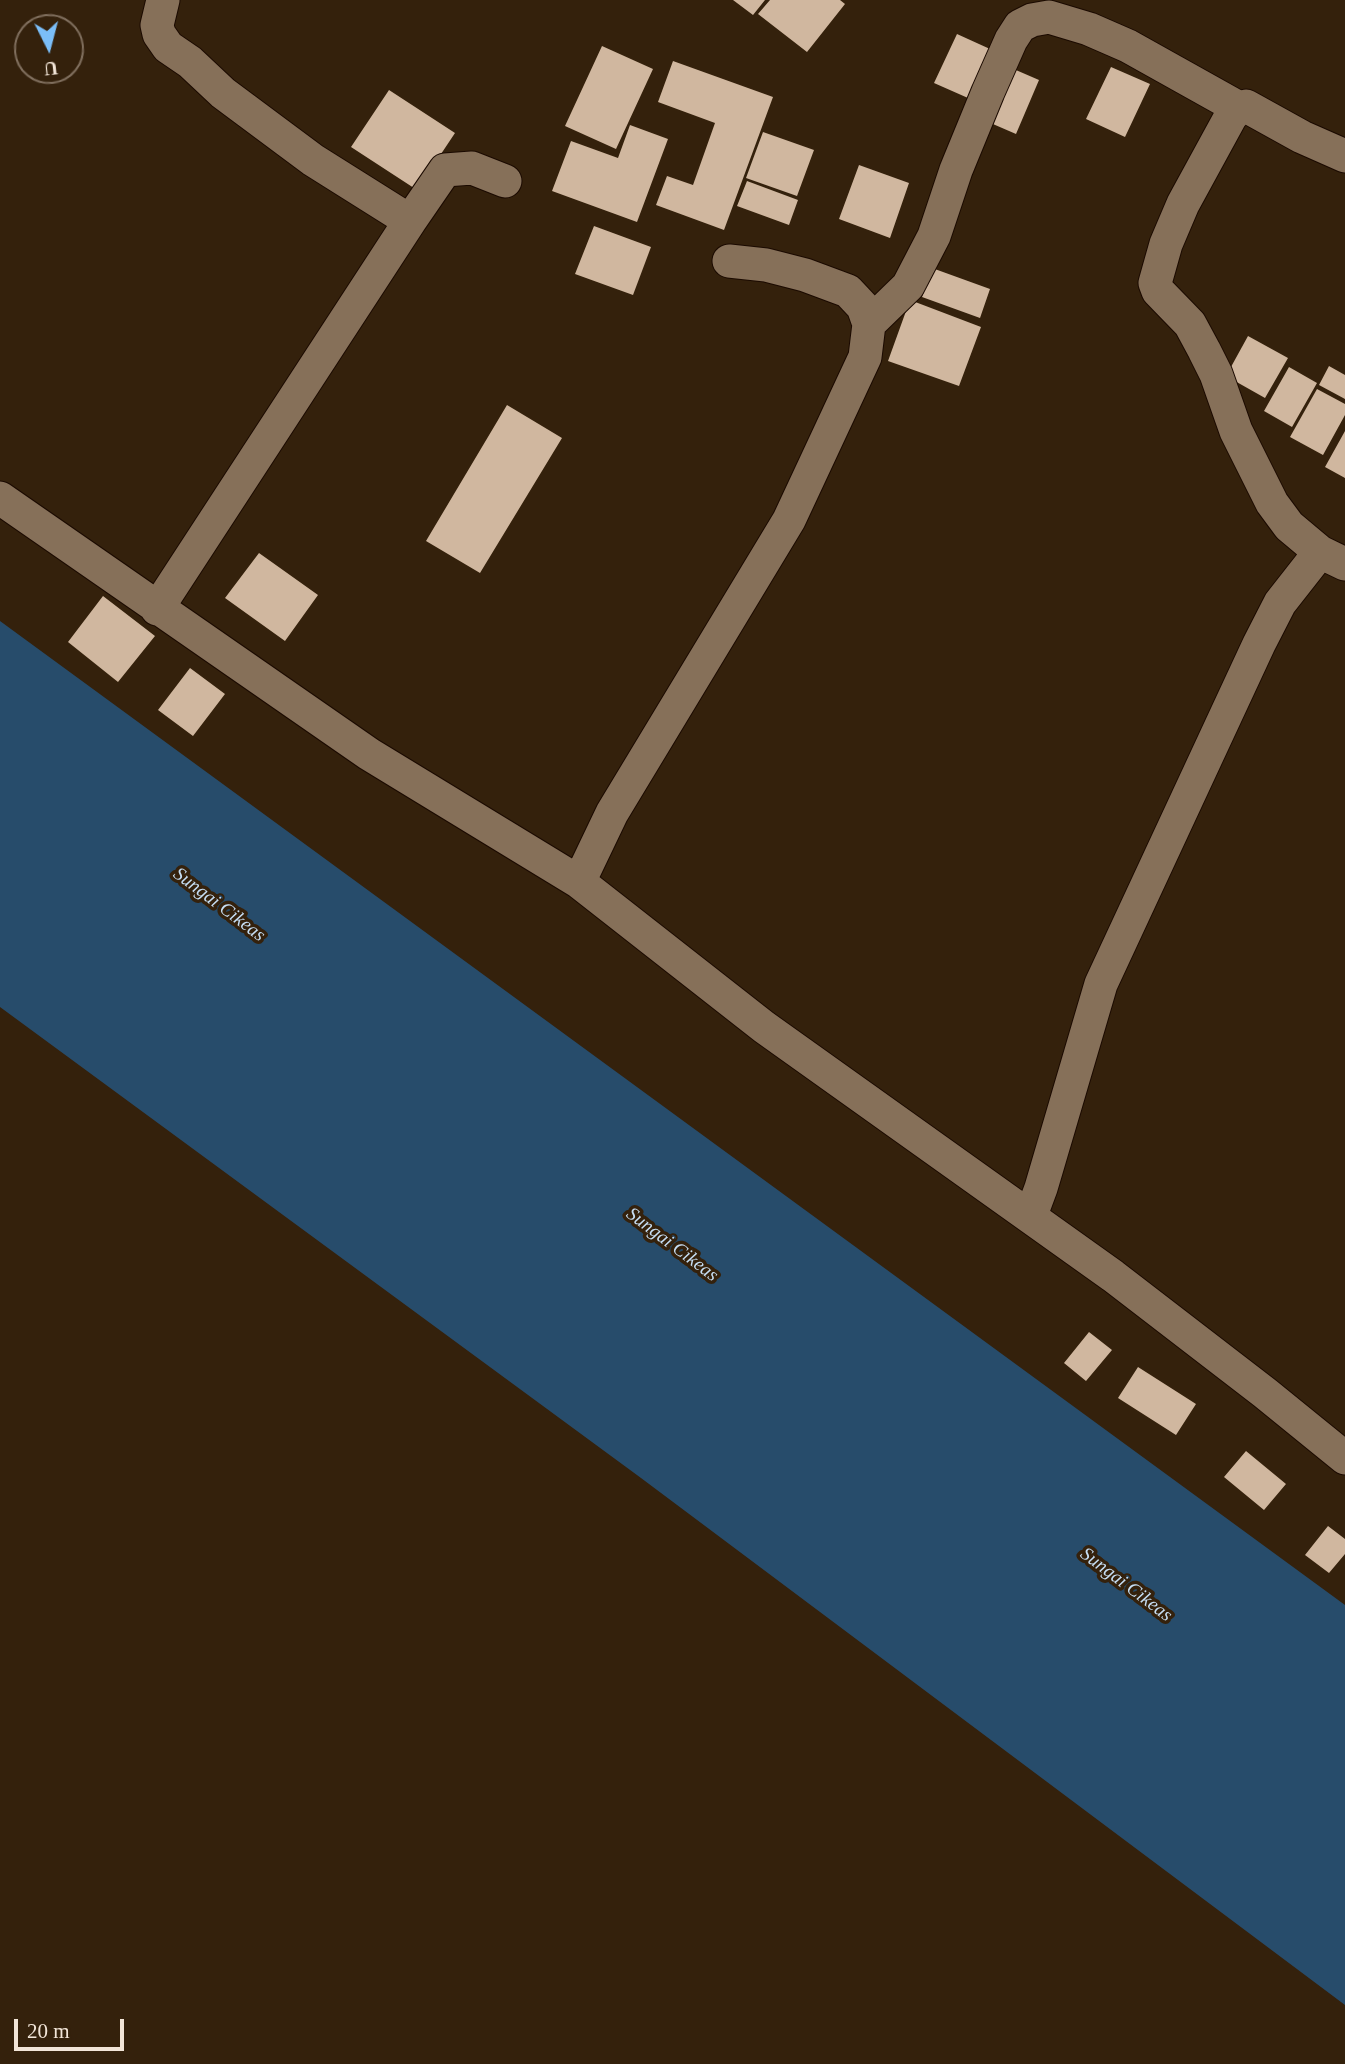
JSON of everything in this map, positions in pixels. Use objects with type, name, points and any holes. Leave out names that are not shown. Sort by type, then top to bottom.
[{"type":"street","points":[[163,0],[157,25],[159,34],[168,47],[190,62],[223,93],[313,160],[410,221]]},
{"type":"street","points":[[869,324],[908,286],[925,255],[988,92],[1020,26],[1032,20],[1049,17],[1078,25],[1128,46],[1238,108]]},
{"type":"street","points":[[1031,1215],[1101,984],[1280,603],[1332,558],[1289,526],[1272,503],[1236,431],[1216,374],[1204,350],[1190,324],[1158,291],[1155,283],[1166,244],[1183,204],[1238,108],[1246,106],[1302,137],[1345,156]]},
{"type":"street","points":[[157,609],[446,170],[472,167],[505,180]]},
{"type":"street","points":[[579,882],[612,813],[789,520],[865,356],[869,324],[863,307],[848,291],[805,275],[766,265],[729,261]]},
{"type":"street","points":[[0,498],[369,754],[579,882],[764,1027],[1031,1215],[1243,1376],[1345,1458]]},
{"type":"water","name":"Sungai Cikeas","points":[[0,621],[1345,1605],[1345,2005],[641,1478],[0,1007]]},
{"type":"building","points":[[733,0],[765,0],[753,15]]},
{"type":"building","points":[[770,0],[840,0],[845,4],[807,52],[758,14]]},
{"type":"building","points":[[957,34],[990,49],[968,98],[934,83]]},
{"type":"building","points":[[602,46],[653,69],[616,149],[565,126]]},
{"type":"building","points":[[673,61],[773,97],[724,230],[656,205],[667,176],[693,185],[715,123],[658,102]]},
{"type":"building","points":[[1002,64],[1039,80],[1016,134],[979,118]]},
{"type":"building","points":[[1111,67],[1150,84],[1125,137],[1086,119]]},
{"type":"building","points":[[389,90],[455,133],[417,190],[351,147]]},
{"type":"building","points":[[630,125],[668,139],[637,222],[552,191],[571,141],[618,158]]},
{"type":"building","points":[[763,132],[814,150],[797,196],[746,178]]},
{"type":"building","points":[[859,165],[909,183],[890,238],[839,219]]},
{"type":"building","points":[[747,181],[798,200],[789,225],[737,206]]},
{"type":"building","points":[[594,226],[651,247],[633,295],[575,274]]},
{"type":"building","points":[[932,268],[990,289],[980,318],[922,297]]},
{"type":"building","points":[[910,300],[981,327],[959,386],[888,361]]},
{"type":"building","points":[[1248,336],[1288,358],[1265,398],[1226,376]]},
{"type":"building","points":[[1329,366],[1345,375],[1345,399],[1319,385]]},
{"type":"building","points":[[1289,367],[1317,383],[1292,427],[1264,411]]},
{"type":"building","points":[[1317,389],[1345,404],[1345,415],[1323,455],[1290,437]]},
{"type":"building","points":[[507,405],[562,438],[480,573],[426,541]]},
{"type":"building","points":[[1345,431],[1345,478],[1325,467]]},
{"type":"building","points":[[259,553],[318,595],[285,641],[225,598]]},
{"type":"building","points":[[103,596],[155,636],[118,682],[68,642]]},
{"type":"building","points":[[190,668],[225,694],[193,736],[158,710]]},
{"type":"building","points":[[1089,1332],[1112,1350],[1086,1381],[1064,1363]]},
{"type":"building","points":[[1138,1367],[1196,1404],[1176,1435],[1118,1398]]},
{"type":"building","points":[[1246,1451],[1286,1484],[1264,1510],[1224,1477]]},
{"type":"building","points":[[1328,1526],[1345,1539],[1345,1554],[1329,1573],[1305,1555]]}]
